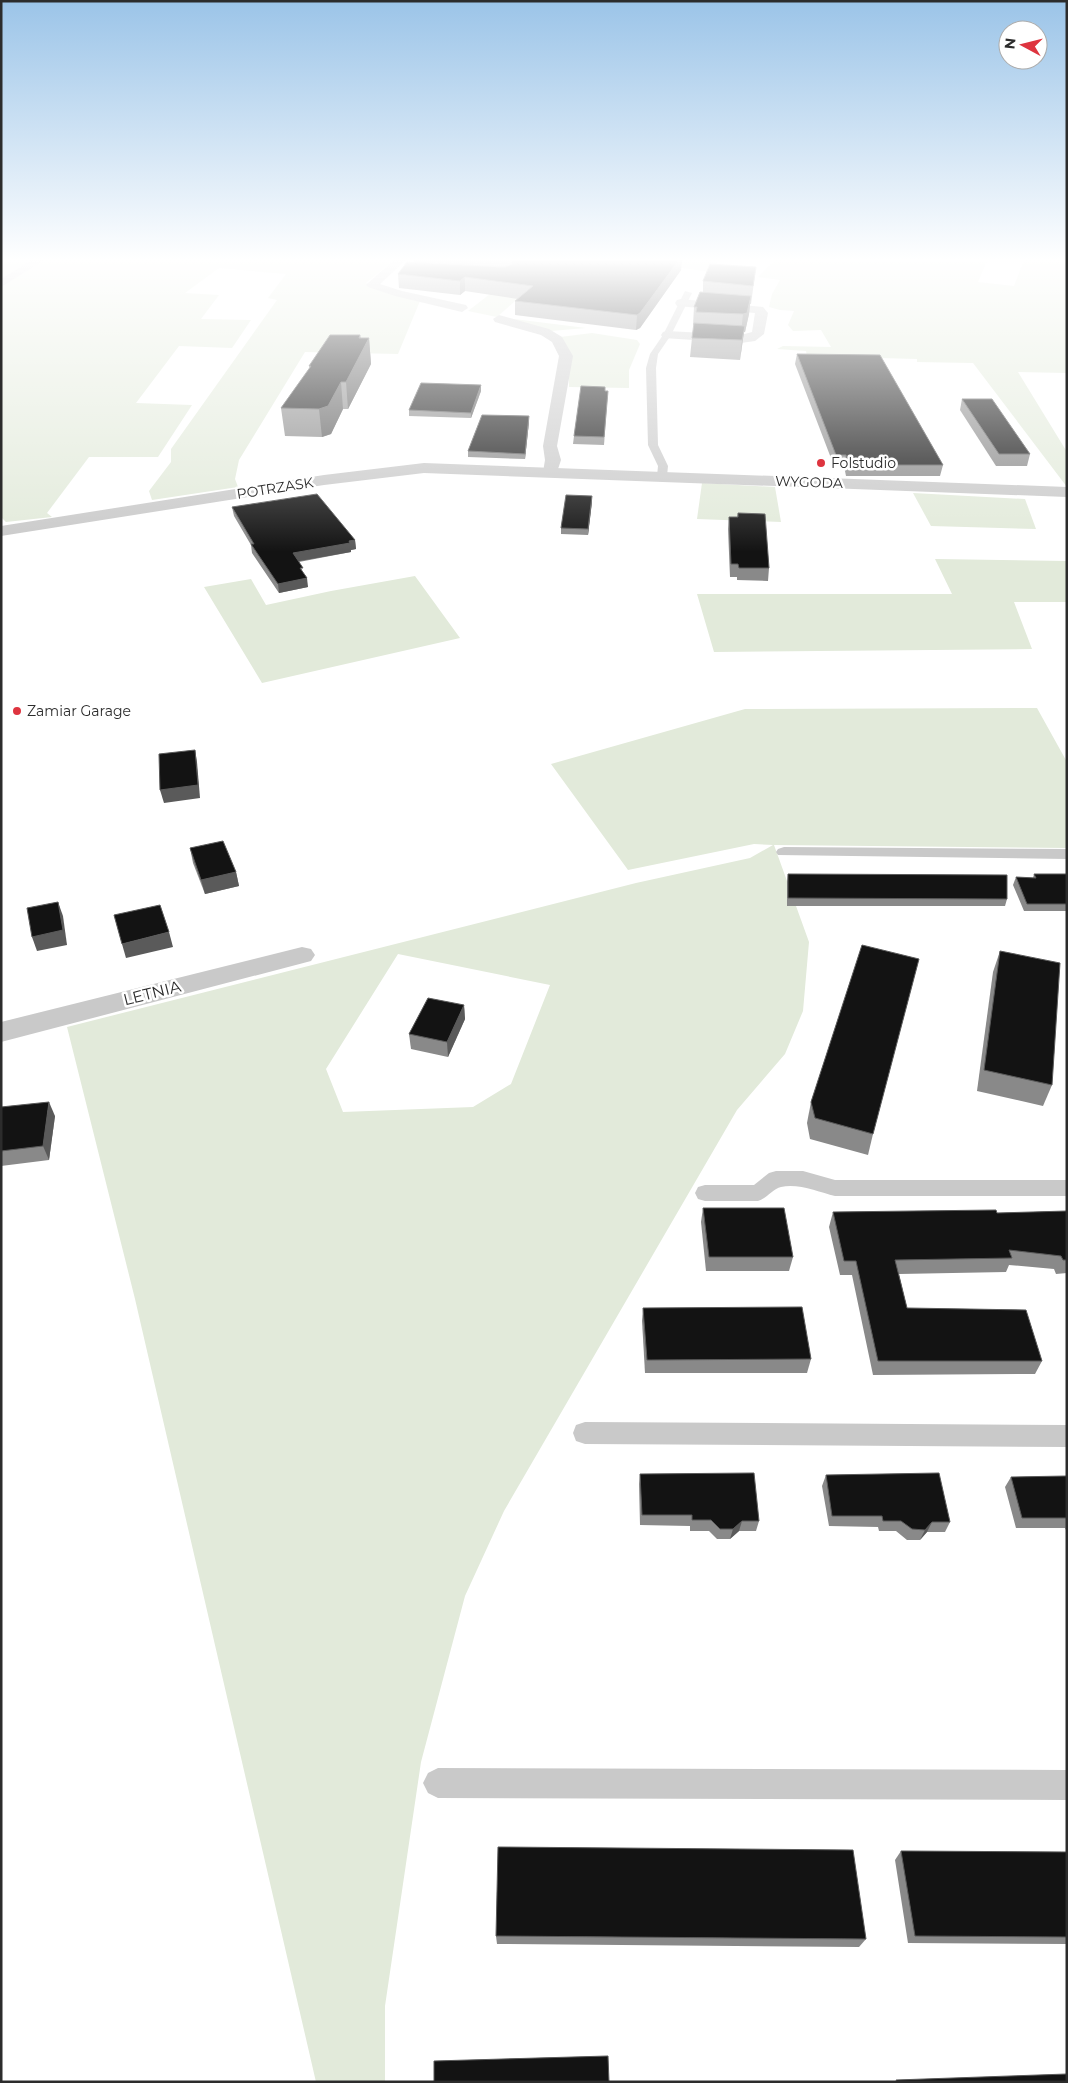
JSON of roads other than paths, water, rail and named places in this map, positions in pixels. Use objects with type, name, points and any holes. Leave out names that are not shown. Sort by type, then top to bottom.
[{"type":"street","points":[[552,472],[553,460],[550,446],[566,357]]},
{"type":"street","name":"POTRZASK","points":[[1,531],[324,480],[424,468],[552,472]]},
{"type":"street","name":"WYGODA","points":[[552,472],[1067,492]]},
{"type":"street","name":"LETNIA","points":[[1,1032],[302,955]]},
{"type":"lane","points":[[653,357],[651,368],[653,445],[663,466],[662,476]]},
{"type":"lane","points":[[784,852],[1067,854]]},
{"type":"lane","points":[[705,1193],[758,1193],[776,1179],[803,1179],[835,1188],[1067,1188]]},
{"type":"lane","points":[[585,1434],[1067,1436]]},
{"type":"lane","points":[[438,1783],[1067,1785]]},
{"type":"place","name":"Folstudio","points":[[821,463]]},
{"type":"place","name":"Zamiar Garage","points":[[17,711]]}]
